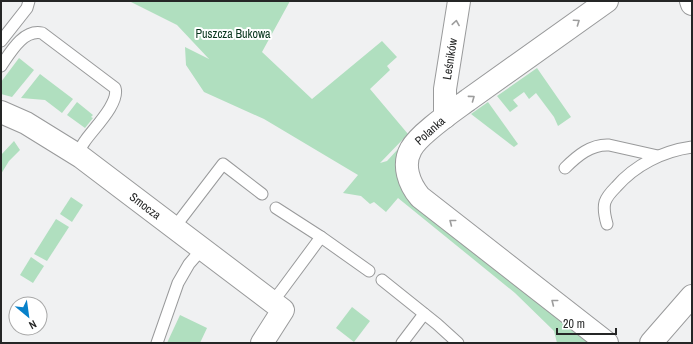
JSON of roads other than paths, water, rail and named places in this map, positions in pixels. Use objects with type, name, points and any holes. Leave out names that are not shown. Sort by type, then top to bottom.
[{"type":"street","name":"Leśników","points":[[445,117],[445,89],[459,1]]},
{"type":"street","name":"Polanka","points":[[607,1],[445,117],[423,135],[411,149],[407,163],[408,177],[413,189],[420,197],[607,343]]},
{"type":"street","name":"Smocza","points":[[1,112],[26,123],[77,155],[277,306]]},
{"type":"street","points":[[651,343],[692,296]]},
{"type":"street","points":[[262,343],[277,306]]},
{"type":"lane","points":[[1,41],[27,8],[29,1]]},
{"type":"lane","points":[[1,66],[25,36],[32,32],[38,32],[42,33],[115,88],[117,92],[115,99],[77,155]]},
{"type":"lane","points":[[564,168],[578,155],[602,144],[658,156]]},
{"type":"lane","points":[[606,224],[605,202],[622,180],[632,171],[658,156],[692,147]]},
{"type":"lane","points":[[174,228],[222,164],[262,194]]},
{"type":"lane","points":[[276,208],[321,237],[369,271]]},
{"type":"lane","points":[[277,306],[321,237]]},
{"type":"lane","points":[[157,343],[178,283],[189,264],[202,249]]},
{"type":"lane","points":[[382,280],[458,343]]},
{"type":"lane","points":[[402,343],[424,314]]},
{"type":"park label","name":"Puszcza Bukowa","points":[[233,34]]}]
